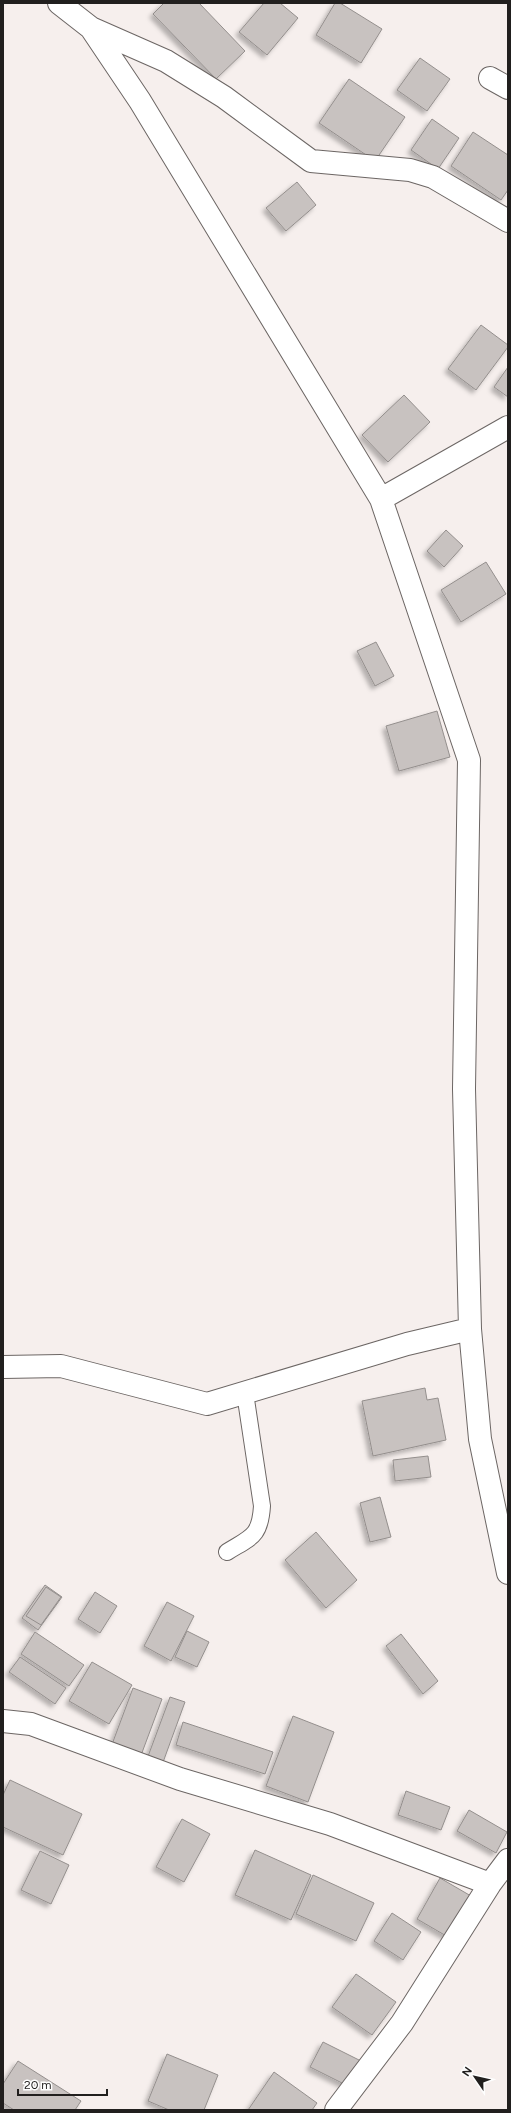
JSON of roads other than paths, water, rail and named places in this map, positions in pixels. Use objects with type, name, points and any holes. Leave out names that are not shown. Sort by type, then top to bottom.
[{"type":"street","points":[[59,3],[91,28],[166,61],[224,97],[311,161],[410,170],[433,177],[508,221]]},
{"type":"street","points":[[91,28],[140,101],[381,499],[468,760],[464,1089],[470,1329],[480,1439],[508,1573]]},
{"type":"street","points":[[381,499],[508,427]]},
{"type":"street","points":[[3,1367],[61,1366],[207,1404],[407,1344],[470,1329]]},
{"type":"street","points":[[3,1721],[31,1724],[180,1779],[330,1824],[490,1884]]},
{"type":"street","points":[[336,2110],[402,2023],[490,1884],[508,1860]]},
{"type":"lane","points":[[227,1552],[254,1535],[261,1524],[262,1506],[245,1393]]}]
